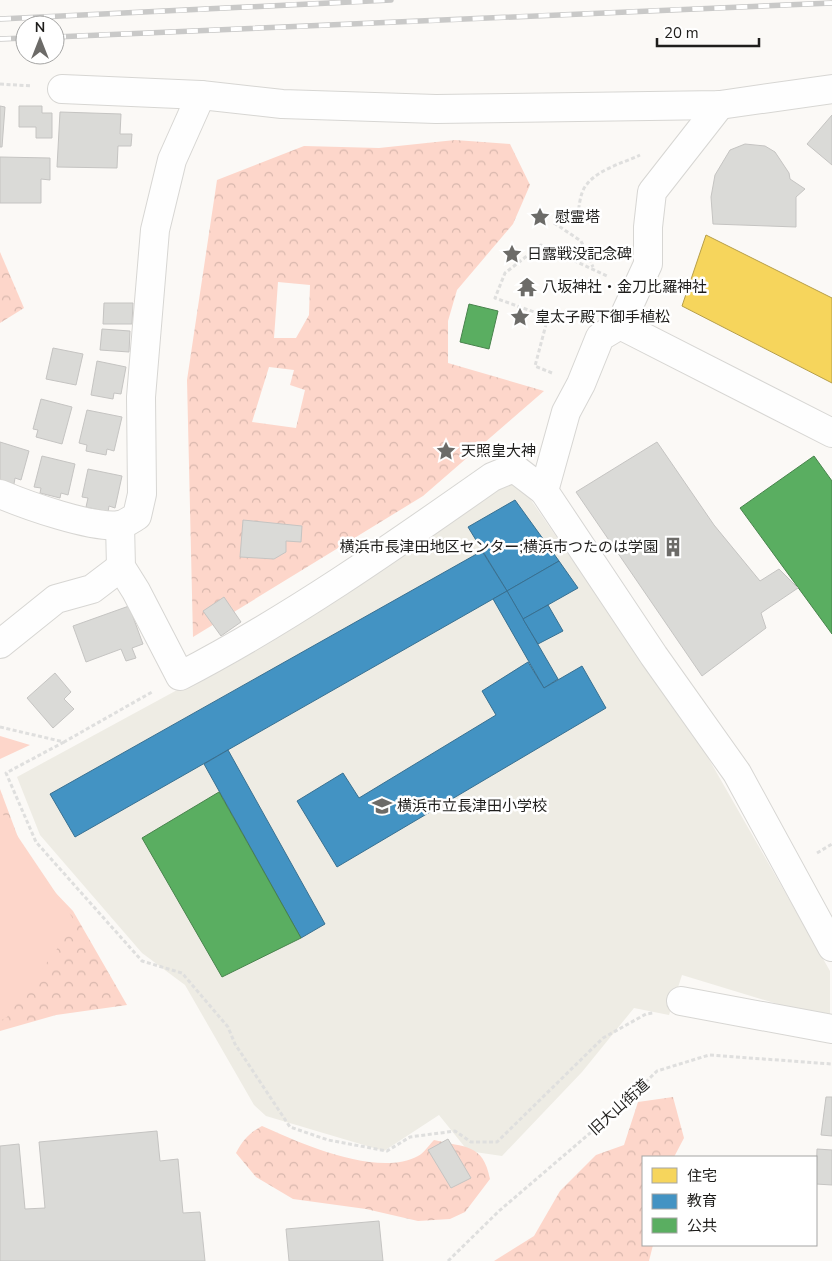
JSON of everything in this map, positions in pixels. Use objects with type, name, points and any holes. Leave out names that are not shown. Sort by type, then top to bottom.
[{"type":"street","points":[[62,88],[201,95],[282,104],[436,109],[720,105],[832,89]]},
{"type":"street","points":[[0,494],[36,508],[92,522],[120,525],[137,516],[142,494],[141,397],[155,230],[172,160],[201,95]]},
{"type":"street","points":[[544,491],[566,412],[581,384],[600,337],[620,325],[648,264],[648,227],[652,192],[720,105]]},
{"type":"street","points":[[620,325],[832,433]]},
{"type":"street","points":[[120,525],[121,568],[136,591],[180,676],[224,653],[352,576],[492,477],[514,468],[544,491],[654,656],[737,773],[832,946]]},
{"type":"street","points":[[0,644],[56,599],[92,589],[121,568]]},
{"type":"street","points":[[682,1001],[832,1029]]},
{"type":"path","points":[[577,222],[580,202],[587,184],[606,170],[642,154]]},
{"type":"path","points":[[554,222],[581,241],[593,269]]},
{"type":"path","points":[[535,366],[548,317],[495,298],[505,273],[541,245],[637,291]]},
{"type":"path","points":[[180,676],[6,773],[36,842],[142,961],[182,973],[228,1027],[234,1044],[290,1127],[328,1140],[387,1151],[410,1137],[456,1131],[471,1142],[497,1142],[603,1038],[646,1014],[674,1009],[682,1001]]},
{"type":"path","points":[[0,727],[64,742]]},
{"type":"path","name":"旧大山街道","points":[[448,1261],[499,1211],[617,1110],[657,1072],[708,1055],[832,1064]]},
{"type":"shaded area","name":"横浜市立長津田小学校","points":[[503,479],[520,484],[706,754],[830,971],[830,1020],[682,975],[669,1015],[634,1008],[582,1072],[502,1156],[468,1151],[439,1115],[384,1151],[266,1116],[254,1105],[185,985],[142,953],[40,835],[17,777],[214,670]]},
{"type":"green space","points":[[455,140],[510,144],[530,185],[513,224],[457,290],[448,321],[448,363],[544,391],[423,496],[193,637],[187,380],[217,180],[304,146],[379,148]],"holes":[[[278,282],[310,285],[309,315],[296,338],[274,338]],[[269,367],[294,370],[290,385],[305,390],[296,428],[252,422]]]},
{"type":"green space","points":[[0,252],[24,308],[0,323]]},
{"type":"green space","points":[[0,736],[30,745],[0,759]]},
{"type":"green space","points":[[0,789],[28,864],[73,911],[127,1005],[56,1015],[0,1031]]},
{"type":"green space","points":[[0,810],[76,923],[7,1017],[0,1021]]},
{"type":"green space","points":[[673,1097],[684,1138],[675,1156],[642,1156],[642,1246],[653,1246],[649,1261],[494,1261],[534,1236],[560,1191],[596,1155],[624,1145],[638,1102]]},
{"type":"green space","points":[[262,1126],[317,1149],[361,1161],[401,1162],[418,1156],[434,1140],[463,1146],[471,1149],[483,1159],[490,1179],[465,1212],[450,1219],[418,1221],[366,1209],[293,1199],[256,1177],[236,1153],[247,1137]]},
{"type":"building: 住宅","points":[[706,235],[832,298],[832,383],[682,306]]},
{"type":"building: 教育","points":[[515,500],[559,561],[507,591],[468,527]]},
{"type":"building: 教育","points":[[482,551],[507,591],[75,837],[50,794]]},
{"type":"building: 教育","points":[[559,561],[578,588],[523,619],[507,591]]},
{"type":"building: 教育","points":[[507,591],[558,679],[544,688],[493,599]]},
{"type":"building: 教育","points":[[548,605],[563,631],[538,644],[523,619]]},
{"type":"building: 教育","points":[[528,662],[544,688],[582,666],[606,708],[337,867],[297,801],[343,773],[359,798],[496,715],[482,691]]},
{"type":"building: 教育","points":[[228,750],[325,924],[301,938],[204,764]]},
{"type":"building: 公共","points":[[469,304],[498,311],[489,349],[460,342]]},
{"type":"building: 公共","points":[[814,456],[832,481],[832,634],[740,508]]},
{"type":"building: 公共","points":[[219,792],[301,938],[222,977],[142,838]]},
{"type":"building: その他","points":[[0,106],[5,107],[2,147],[0,147]]},
{"type":"building: その他","points":[[19,106],[42,106],[42,113],[52,113],[52,138],[36,138],[36,127],[19,127]]},
{"type":"building: その他","points":[[60,112],[121,114],[120,134],[132,134],[131,146],[118,146],[117,168],[57,167]]},
{"type":"building: その他","points":[[832,115],[832,165],[807,144]]},
{"type":"building: その他","points":[[745,144],[765,146],[775,152],[789,173],[790,179],[805,189],[796,197],[796,227],[713,224],[711,197],[715,175],[730,150]]},
{"type":"building: その他","points":[[0,157],[50,158],[50,180],[41,179],[41,203],[0,203]]},
{"type":"building: その他","points":[[104,303],[133,303],[132,324],[103,324]]},
{"type":"building: その他","points":[[102,329],[130,331],[129,352],[100,350]]},
{"type":"building: その他","points":[[53,348],[83,354],[76,385],[46,379]]},
{"type":"building: その他","points":[[97,361],[126,367],[121,394],[114,393],[113,399],[91,395]]},
{"type":"building: その他","points":[[41,399],[72,407],[62,444],[36,437],[38,430],[33,429]]},
{"type":"building: その他","points":[[87,410],[122,417],[114,451],[107,449],[106,455],[86,451],[87,445],[79,443]]},
{"type":"building: その他","points":[[0,442],[29,451],[21,480],[15,478],[14,484],[0,480]]},
{"type":"building: その他","name":"横浜市長津田地区センター;横浜市つたのは学園","points":[[657,442],[714,525],[760,581],[779,569],[798,588],[761,613],[766,628],[702,676],[576,492]]},
{"type":"building: その他","points":[[42,456],[75,464],[68,495],[61,493],[60,498],[40,493],[41,488],[34,487]]},
{"type":"building: その他","points":[[88,469],[122,476],[115,508],[109,506],[108,512],[86,507],[88,498],[82,497]]},
{"type":"building: その他","points":[[243,520],[302,526],[301,542],[286,541],[286,552],[274,559],[240,557]]},
{"type":"building: その他","points":[[224,597],[241,622],[221,636],[203,611]]},
{"type":"building: その他","points":[[129,606],[143,644],[132,648],[136,658],[126,661],[121,649],[86,662],[73,626]]},
{"type":"building: その他","points":[[55,673],[71,692],[64,699],[74,709],[53,728],[27,698]]},
{"type":"building: その他","points":[[826,1097],[832,1097],[832,1136],[821,1135]]},
{"type":"building: その他","points":[[157,1131],[160,1161],[178,1159],[183,1213],[200,1212],[205,1261],[0,1261],[0,1146],[19,1144],[25,1209],[45,1208],[39,1142]]},
{"type":"building: その他","points":[[448,1139],[471,1178],[451,1188],[428,1150]]},
{"type":"building: その他","points":[[817,1149],[832,1150],[832,1185],[817,1184]]},
{"type":"building: その他","points":[[379,1221],[383,1261],[289,1261],[286,1229]]},
{"type":"railway","points":[[0,19],[391,0]]},
{"type":"railway","points":[[65,37],[832,3]]},
{"type":"railway","points":[[0,39],[15,38]]},
{"type":"place","name":"慰霊塔","points":[[540,217]]},
{"type":"place","name":"日露戦没記念碑","points":[[512,254]]},
{"type":"place","name":"八坂神社・金刀比羅神社","points":[[527,287]]},
{"type":"place","name":"皇太子殿下御手植松","points":[[520,317]]},
{"type":"place","name":"天照皇大神","points":[[446,451]]},
{"type":"place","name":"横浜市長津田地区センター;横浜市つたのは学園","points":[[673,547]]},
{"type":"place","name":"横浜市立長津田小学校","points":[[382,806]]}]
